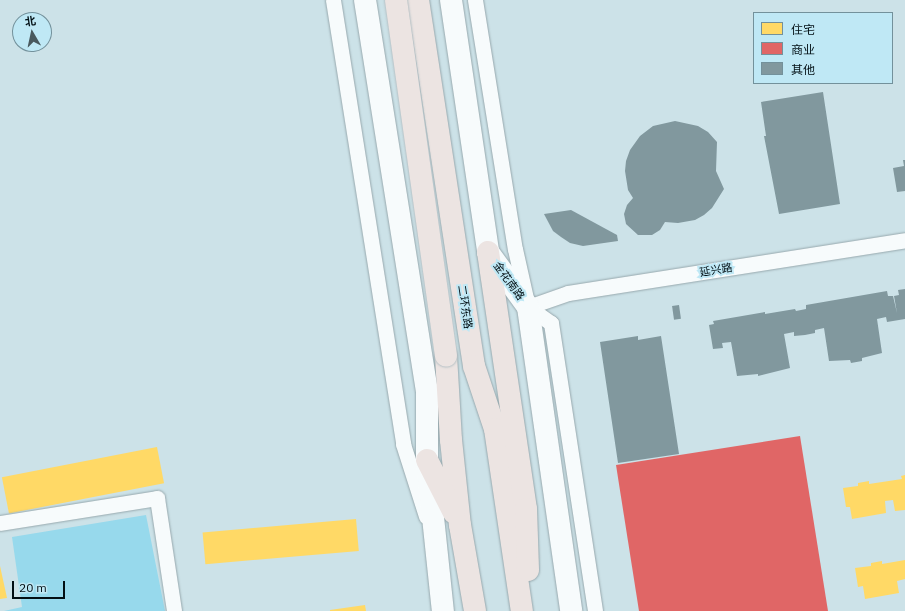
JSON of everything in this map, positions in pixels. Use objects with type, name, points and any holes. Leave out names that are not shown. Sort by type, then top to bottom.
[{"type":"highway","points":[[396,0],[446,356],[451,440],[460,525],[474,610]]},
{"type":"highway","name":"二环东路","points":[[418,0],[474,366],[495,429],[522,611]]},
{"type":"highway","points":[[488,252],[526,509],[529,611]]},
{"type":"highway","points":[[427,460],[460,525]]},
{"type":"main road","points":[[365,0],[427,393],[427,460],[443,611]]},
{"type":"main road","name":"金花南路","points":[[451,0],[488,252],[528,307],[571,611]]},
{"type":"street","points":[[333,0],[403,444],[436,549]]},
{"type":"street","points":[[476,0],[515,249],[528,307],[551,324],[595,611]]},
{"type":"street","name":"延兴路","points":[[528,307],[568,293],[905,240]]},
{"type":"street","points":[[0,523],[157,498],[174,611]]},
{"type":"shaded area","points":[[146,515],[165,611],[4,611],[22,607],[12,537]]},
{"type":"building: 住宅","points":[[157,447],[164,483],[9,513],[2,477]]},
{"type":"building: 住宅","points":[[905,475],[905,510],[895,511],[893,500],[885,501],[886,513],[852,519],[850,507],[846,507],[843,488],[858,486],[858,483],[869,481],[869,484],[902,479],[901,476]]},
{"type":"building: 住宅","points":[[356,519],[359,551],[205,564],[203,532]]},
{"type":"building: 住宅","points":[[905,560],[905,579],[897,581],[899,593],[865,599],[863,586],[858,587],[855,568],[871,566],[871,563],[882,561],[882,564]]},
{"type":"building: 住宅","points":[[0,566],[7,598],[0,599]]},
{"type":"building: 住宅","points":[[365,605],[366,611],[330,611],[330,610]]},
{"type":"building: 商业","points":[[800,436],[828,611],[639,611],[616,465]]},
{"type":"building: 其他","points":[[823,92],[840,204],[779,214],[764,136],[766,136],[761,102]]},
{"type":"building: 其他","points":[[675,121],[698,126],[708,132],[717,142],[716,171],[724,189],[712,208],[695,220],[678,223],[665,222],[660,230],[652,235],[638,235],[626,224],[624,214],[627,205],[633,198],[628,190],[625,171],[626,161],[630,150],[640,136],[653,126]]},
{"type":"building: 其他","points":[[903,160],[905,160],[905,191],[897,192],[893,168],[904,166]]},
{"type":"building: 其他","points":[[571,210],[617,235],[618,241],[583,246],[570,243],[553,231],[544,214]]},
{"type":"building: 其他","points":[[905,289],[905,319],[887,322],[886,317],[877,319],[882,353],[862,358],[862,361],[851,363],[850,360],[829,361],[824,328],[815,330],[815,333],[794,336],[794,332],[784,334],[790,368],[758,376],[758,374],[737,376],[731,342],[722,343],[723,348],[713,349],[709,325],[714,324],[713,321],[765,312],[765,314],[795,309],[796,311],[806,309],[806,305],[887,291],[888,296],[893,296],[897,313],[894,296],[899,295],[898,290]]},
{"type":"building: 其他","points":[[679,305],[681,319],[674,320],[672,306]]},
{"type":"building: 其他","points":[[638,336],[638,340],[661,336],[679,454],[618,463],[600,342]]}]
